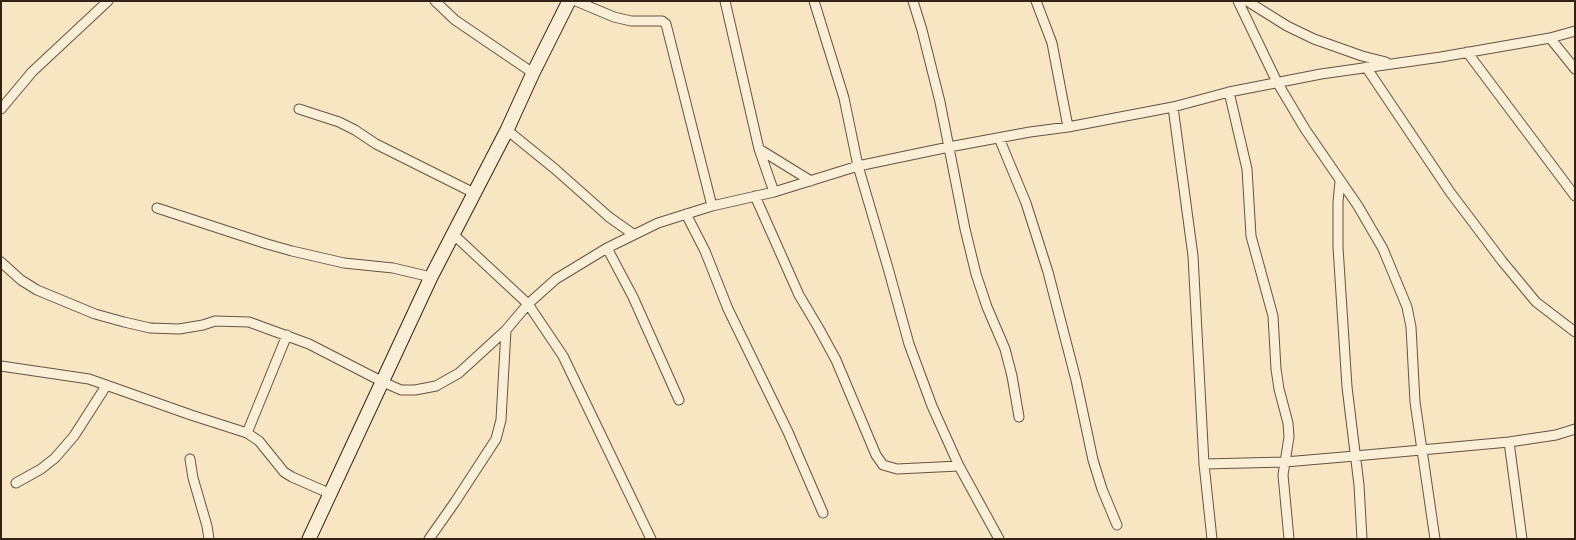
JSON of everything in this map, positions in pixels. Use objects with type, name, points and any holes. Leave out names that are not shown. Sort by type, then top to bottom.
[{"type":"street","points":[[1,109],[32,72],[108,1]]},
{"type":"street","points":[[435,1],[455,20],[533,73]]},
{"type":"street","points":[[309,539],[431,278],[507,130],[533,73],[570,1]]},
{"type":"street","points":[[576,1],[614,17],[631,21],[662,21],[666,24],[712,206]]},
{"type":"street","points":[[725,1],[759,149],[774,192]]},
{"type":"street","points":[[814,1],[844,98],[858,166],[909,344],[932,406],[960,466],[999,539]]},
{"type":"street","points":[[913,1],[924,37],[976,274],[987,307],[1005,349],[1012,376],[1019,417]]},
{"type":"street","points":[[1036,1],[1052,43],[1068,127]]},
{"type":"street","points":[[1238,1],[1277,82],[1305,129],[1358,206],[1383,248],[1407,307],[1411,326],[1415,402],[1435,539]]},
{"type":"street","points":[[1247,1],[1287,26],[1314,39],[1390,64]]},
{"type":"street","points":[[1,262],[22,280],[37,290],[95,314],[150,328],[178,329],[203,325],[215,321],[249,322],[287,335],[331,354],[401,390],[415,390],[436,386],[459,373],[506,330],[528,304],[556,279],[632,234],[658,223],[686,214],[712,206],[774,192],[858,166],[949,147],[1068,127],[1173,107],[1229,92],[1277,82],[1550,38],[1575,31]]},
{"type":"street","points":[[1550,38],[1575,69]]},
{"type":"street","points":[[1467,52],[1575,196]]},
{"type":"street","points":[[1366,67],[1450,192],[1502,261],[1536,302],[1575,332]]},
{"type":"street","points":[[1229,92],[1247,169],[1251,236],[1273,316],[1277,376],[1288,423],[1289,437],[1283,475],[1289,539]]},
{"type":"street","points":[[1173,107],[1193,256],[1204,464],[1212,539]]},
{"type":"street","points":[[299,108],[339,122],[382,147],[474,193]]},
{"type":"street","points":[[507,130],[555,169],[609,217],[632,234]]},
{"type":"street","points":[[999,138],[1026,203],[1048,272],[1076,380],[1092,460],[1102,489],[1117,524]]},
{"type":"street","points":[[759,149],[811,181]]},
{"type":"street","points":[[1340,181],[1338,202],[1338,254],[1347,387],[1362,539]]},
{"type":"street","points":[[755,196],[799,295],[836,360],[876,455],[883,465],[897,469],[960,466]]},
{"type":"street","points":[[157,208],[266,244],[292,251],[344,263],[393,268],[431,278]]},
{"type":"street","points":[[686,214],[705,251],[728,309],[788,432],[823,513]]},
{"type":"street","points":[[453,234],[528,304],[564,356],[651,539]]},
{"type":"street","points":[[607,248],[633,297],[679,400]]},
{"type":"street","points":[[429,539],[496,439],[501,420],[506,330]]},
{"type":"street","points":[[247,433],[287,335]]},
{"type":"street","points":[[1,366],[89,379],[247,433],[259,441],[284,472],[330,494]]},
{"type":"street","points":[[16,483],[41,469],[55,458],[74,436],[106,386]]},
{"type":"street","points":[[1204,464],[1285,462],[1509,442],[1556,435],[1575,429]]},
{"type":"street","points":[[1509,442],[1522,539]]},
{"type":"street","points":[[190,459],[193,478],[207,526],[209,539]]}]
